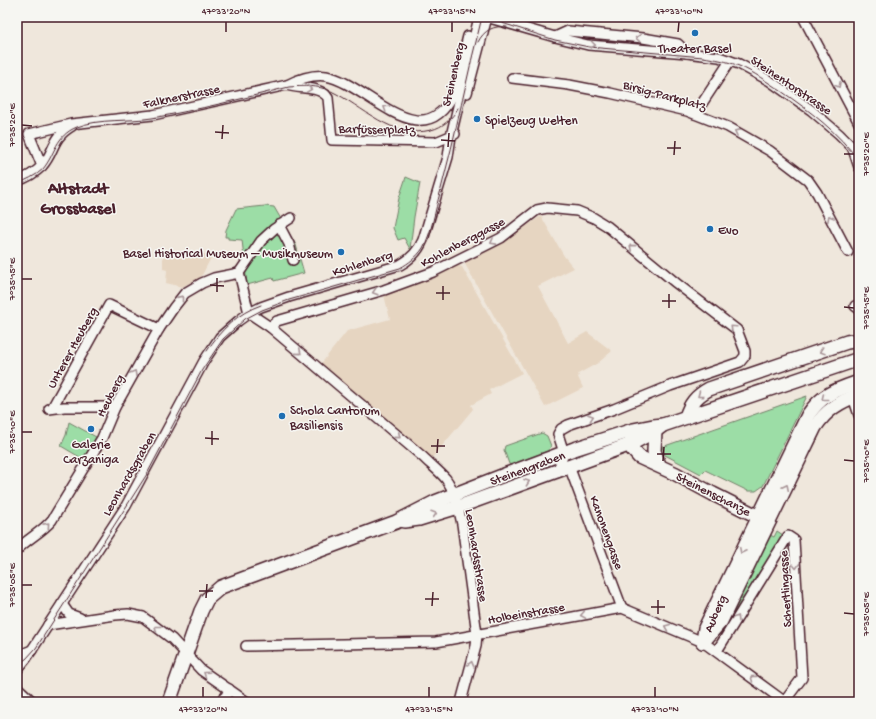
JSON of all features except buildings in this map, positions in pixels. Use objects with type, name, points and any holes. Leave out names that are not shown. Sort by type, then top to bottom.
[{"type":"main road","points":[[686,417],[693,400],[709,389],[847,342],[859,340]]},
{"type":"main road","name":"Steinengraben","points":[[170,702],[185,654],[201,611],[207,599],[221,587],[396,522],[417,510],[556,471],[631,444],[659,428],[686,417],[859,359]]},
{"type":"main road","name":"Auberg","points":[[703,642],[721,621],[808,415],[822,398],[832,392],[859,382]]},
{"type":"main road","name":"Auberg","points":[[764,519],[820,418],[835,405],[856,396]]},
{"type":"main road","name":"Steinengraben","points":[[456,500],[564,453],[633,430],[653,426],[659,428]]},
{"type":"main road","points":[[659,428],[654,451],[659,466]]},
{"type":"main road","points":[[631,444],[633,430]]},
{"type":"main road","name":"Steinenschanze","points":[[631,444],[634,453],[639,457],[764,519]]},
{"type":"street","name":"Steinenberg","points":[[445,108],[454,93],[473,17]]},
{"type":"street","name":"Steinenberg","points":[[448,140],[479,17]]},
{"type":"street","name":"Steinenberg","points":[[448,140],[459,128],[486,17]]},
{"type":"street","name":"Steinentorstrasse","points":[[486,17],[588,45],[719,57],[750,69],[811,110],[857,149],[859,167]]},
{"type":"street","name":"Steinentorstrasse","points":[[803,17],[859,123]]},
{"type":"street","points":[[695,114],[730,61]]},
{"type":"street","name":"Barfüsserplatz","points":[[316,76],[328,77],[344,82],[390,111],[403,117],[419,119],[429,118],[436,116],[445,108]]},
{"type":"street","name":"Falknerstrasse","points":[[42,166],[29,134],[79,123],[153,115],[287,85],[299,78],[316,76]]},
{"type":"street","name":"Birsig-Parkplatz","points":[[512,78],[569,85],[687,111],[728,127],[750,138],[770,151],[808,180],[817,193],[848,252]]},
{"type":"street","name":"Falknerstrasse","points":[[287,85],[321,91],[325,93],[328,98]]},
{"type":"street","name":"Barfüsserplatz","points":[[328,98],[332,140],[436,142],[448,140]]},
{"type":"street","name":"Falknerstrasse","points":[[42,166],[58,138],[68,129],[79,123]]},
{"type":"street","name":"Kohlenberg","points":[[249,313],[289,297],[400,265],[410,259],[417,252],[424,240],[448,157],[448,140]]},
{"type":"street","points":[[17,181],[33,173],[42,166]]},
{"type":"street","name":"Kohlenberggasse","points":[[270,326],[277,321],[384,290],[433,272],[501,238],[537,210],[547,208],[577,211],[594,218],[607,226],[676,283],[737,330],[745,351],[745,356],[740,362]]},
{"type":"street","points":[[249,313],[239,273],[261,241],[279,225],[290,218]]},
{"type":"street","points":[[279,225],[289,244],[293,260]]},
{"type":"street","name":"Heuberg","points":[[17,550],[44,530],[52,520],[102,438],[115,408],[160,329],[185,293],[214,278],[239,273]]},
{"type":"street","name":"Unterer Heuberg","points":[[115,408],[83,407],[50,409],[108,306],[160,329]]},
{"type":"street","name":"Leonhardsstrasse","points":[[249,313],[270,326],[423,457],[446,479],[456,500],[462,524],[477,634],[476,646],[461,702]]},
{"type":"street","name":"Leonhardsgraben","points":[[17,670],[32,650],[126,506],[212,348],[220,337],[249,313]]},
{"type":"street","name":"Steinengraben","points":[[564,453],[558,434],[561,429],[568,425],[614,409],[670,386],[740,362]]},
{"type":"street","points":[[856,396],[859,415]]},
{"type":"street","points":[[556,471],[560,465],[564,453]]},
{"type":"street","name":"Kanonengasse","points":[[570,466],[622,608]]},
{"type":"street","name":"Schertlingasse","points":[[717,651],[788,536],[794,540],[802,678],[784,702]]},
{"type":"street","points":[[62,604],[69,614],[82,619]]},
{"type":"street","points":[[622,608],[703,642],[784,702]]},
{"type":"street","name":"Holbeinstrasse","points":[[246,646],[436,642],[622,608]]},
{"type":"street","points":[[48,625],[122,614],[143,617],[172,639],[201,670],[247,702]]},
{"type":"street","points":[[17,656],[32,650]]},
{"type":"street","points":[[17,687],[33,702]]},
{"type":"street","points":[[219,702],[226,696],[229,690]]},
{"type":"shaded area","points":[[541,216],[564,256],[574,268],[538,286],[568,343],[587,332],[612,351],[598,363],[578,374],[583,388],[545,407],[465,264],[466,261],[506,240]]},
{"type":"shaded area","points":[[213,254],[201,277],[182,287],[166,283],[167,270],[163,269],[163,257]]},
{"type":"shaded area","points":[[456,265],[462,267],[522,373],[489,390],[491,394],[471,405],[473,409],[432,458],[320,365],[347,331],[390,319],[384,295],[440,274]]},
{"type":"green space","points":[[406,177],[420,183],[410,249],[404,238],[398,240],[393,228],[399,198]]},
{"type":"green space","points":[[265,206],[274,207],[296,245],[304,273],[274,281],[273,278],[247,285],[242,240],[228,239],[228,237],[225,237],[226,230],[236,209]]},
{"type":"green space","points":[[807,396],[763,486],[756,491],[748,491],[705,470],[701,474],[665,455],[662,447]]},
{"type":"green space","points":[[69,422],[96,437],[83,459],[61,446],[66,435]]},
{"type":"green space","points":[[542,433],[547,436],[551,446],[548,451],[511,465],[509,464],[504,450],[505,446]]},
{"type":"green space","points":[[777,531],[783,535],[717,642],[768,534],[774,537]]},
{"type":"tram line","points":[[17,664],[26,659],[36,648],[147,474],[202,370],[223,339],[245,319],[262,310],[289,300],[400,268],[413,260],[423,248],[431,228],[446,171],[482,17]]},
{"type":"tram line","points":[[493,17],[502,23],[555,40],[589,47],[703,57],[726,61],[739,66],[766,81],[813,114],[833,131],[859,161]]},
{"type":"tram line","points":[[478,42],[486,31],[498,27],[507,27]]},
{"type":"tram line","points":[[17,184],[34,176],[43,169],[64,135],[77,127],[95,122],[143,119],[169,115],[289,87],[305,86],[326,89],[343,97],[378,120],[403,130],[417,132],[439,127],[447,122],[458,108]]},
{"type":"tram line","points":[[207,351],[212,343],[230,323],[253,308],[261,305]]},
{"type":"place","name":"Theater Basel","points":[[695,33]]},
{"type":"place","name":"Spielzeug Welten","points":[[477,119]]},
{"type":"place","name":"Evo","points":[[710,229]]},
{"type":"place","name":"Basel Historical Museum – Musikmuseum","points":[[341,252]]},
{"type":"place","name":"Schola Cantorum Basiliensis","points":[[282,416]]},
{"type":"place","name":"Galerie Carzaniga","points":[[91,429]]},
{"type":"district","name":"Altstadt Grossbasel","points":[[78,197]]}]
